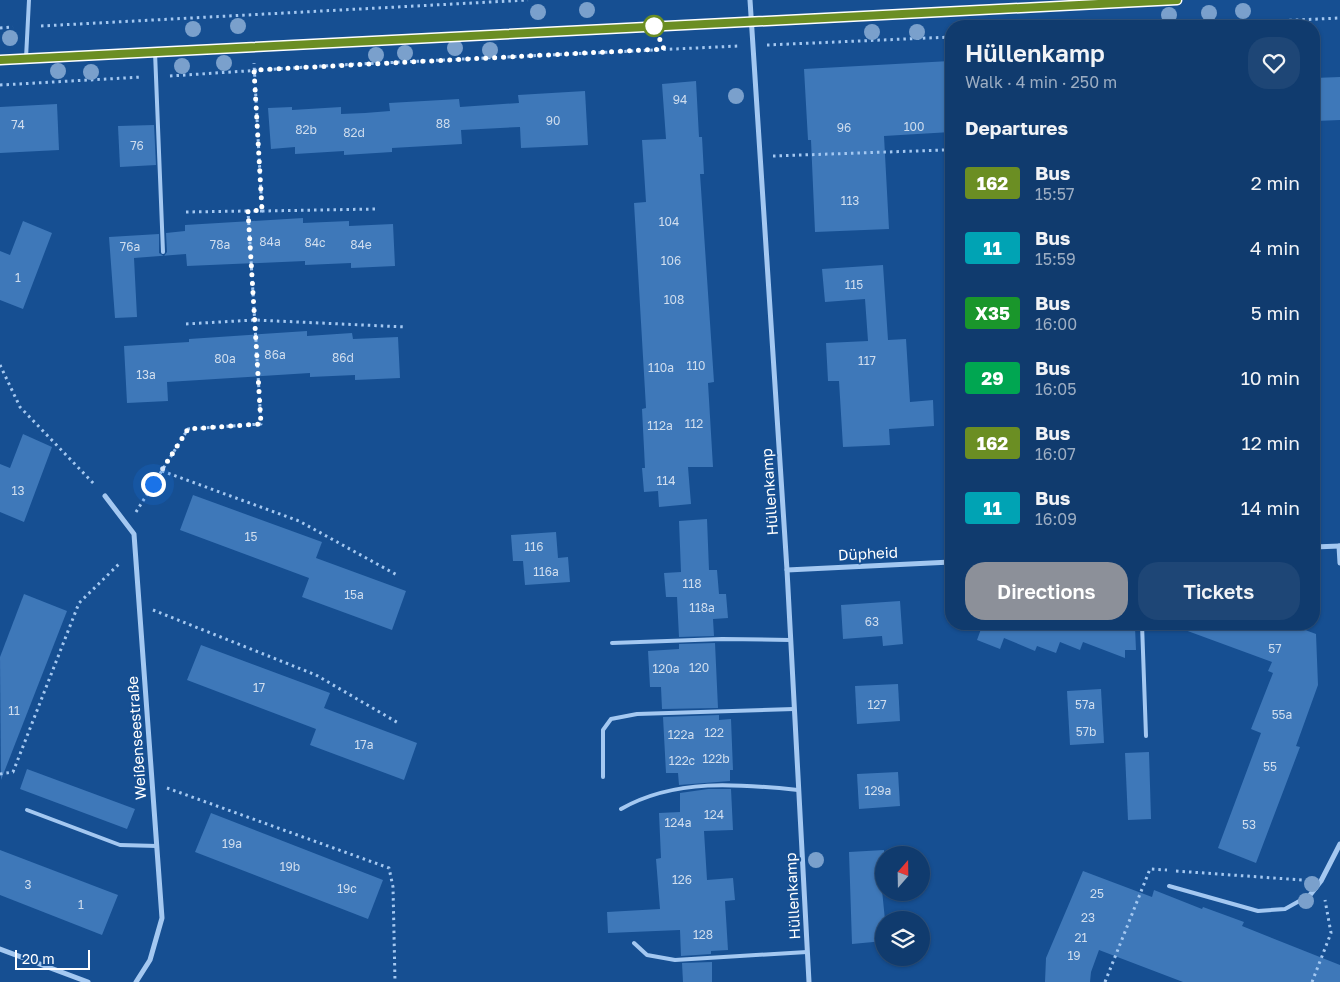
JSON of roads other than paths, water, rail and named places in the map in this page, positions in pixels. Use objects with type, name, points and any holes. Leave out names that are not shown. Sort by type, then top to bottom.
[{"type":"street","name":"Hüllenkamp","points":[[750,0],[787,570],[809,982]]},
{"type":"street","points":[[0,60],[1178,0]]},
{"type":"street","name":"Weißenseestraße","points":[[105,496],[134,534],[162,918],[150,960],[136,982]]},
{"type":"street","points":[[1320,547],[1339,546],[1340,562]]},
{"type":"street","name":"Düpheid","points":[[787,570],[945,562]]},
{"type":"street","points":[[1310,895],[1321,881],[1340,844]]},
{"type":"street","points":[[0,949],[88,982]]},
{"type":"lane","points":[[26,58],[29,0]]},
{"type":"lane","points":[[155,52],[163,252]]},
{"type":"lane","points":[[1142,630],[1146,736]]},
{"type":"lane","points":[[612,643],[722,638],[790,640]]},
{"type":"lane","points":[[603,777],[603,730],[611,719],[637,714],[794,709]]},
{"type":"lane","points":[[621,809],[641,797],[701,786],[759,786],[798,790]]},
{"type":"lane","points":[[27,810],[120,845],[157,846]]},
{"type":"lane","points":[[1169,886],[1258,911],[1285,909],[1310,895]]},
{"type":"lane","points":[[634,944],[647,955],[675,960],[807,952]]}]
